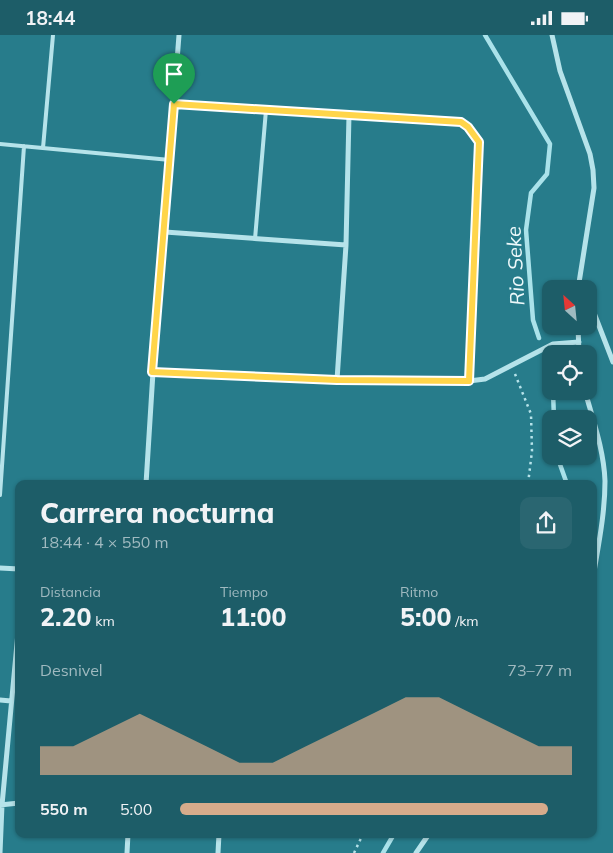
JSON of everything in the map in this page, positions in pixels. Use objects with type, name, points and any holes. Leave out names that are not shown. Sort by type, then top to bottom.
[{"type":"street","points":[[146,480],[152,372],[165,232],[179,35]]},
{"type":"street","points":[[552,35],[560,71],[588,146],[593,170],[594,188],[579,280]]},
{"type":"street","points":[[174,104],[461,122],[468,127],[479,142],[469,381]]},
{"type":"street","points":[[337,380],[346,245],[349,115]]},
{"type":"street","points":[[165,232],[346,245]]},
{"type":"street","points":[[598,323],[613,362]]},
{"type":"street","points":[[578,335],[578,345]]},
{"type":"street","points":[[152,372],[337,380],[469,381],[485,379],[553,344],[578,342]]},
{"type":"street","points":[[587,400],[603,461],[605,480],[604,506],[597,552]]},
{"type":"street","points":[[0,568],[15,569]]},
{"type":"street","points":[[0,853],[1,805],[15,662]]},
{"type":"street","points":[[0,700],[11,701]]},
{"type":"street","points":[[1,805],[15,803]]},
{"type":"street","points":[[127,853],[128,838]]},
{"type":"street","points":[[218,853],[219,838]]},
{"type":"street","points":[[416,853],[427,838]]},
{"type":"lane","points":[[43,148],[52,35]]},
{"type":"lane","points":[[256,239],[266,110]]},
{"type":"lane","points":[[0,144],[170,160]]},
{"type":"lane","points":[[0,495],[24,146]]},
{"type":"path","points":[[512,365],[531,414],[532,451],[528,480]]},
{"type":"path","points":[[354,853],[361,838]]},
{"type":"waterway","name":"Rio Seke","points":[[485,35],[550,144],[547,174],[531,193],[526,230],[533,320],[539,338]]},
{"type":"waterway","points":[[553,400],[554,410]]},
{"type":"waterway","points":[[560,465],[566,480]]},
{"type":"waterway","points":[[383,853],[392,838]]},
{"type":"route","points":[[174,104],[461,122],[468,127],[479,142],[469,381],[337,380],[152,372],[165,232],[174,104]]}]
